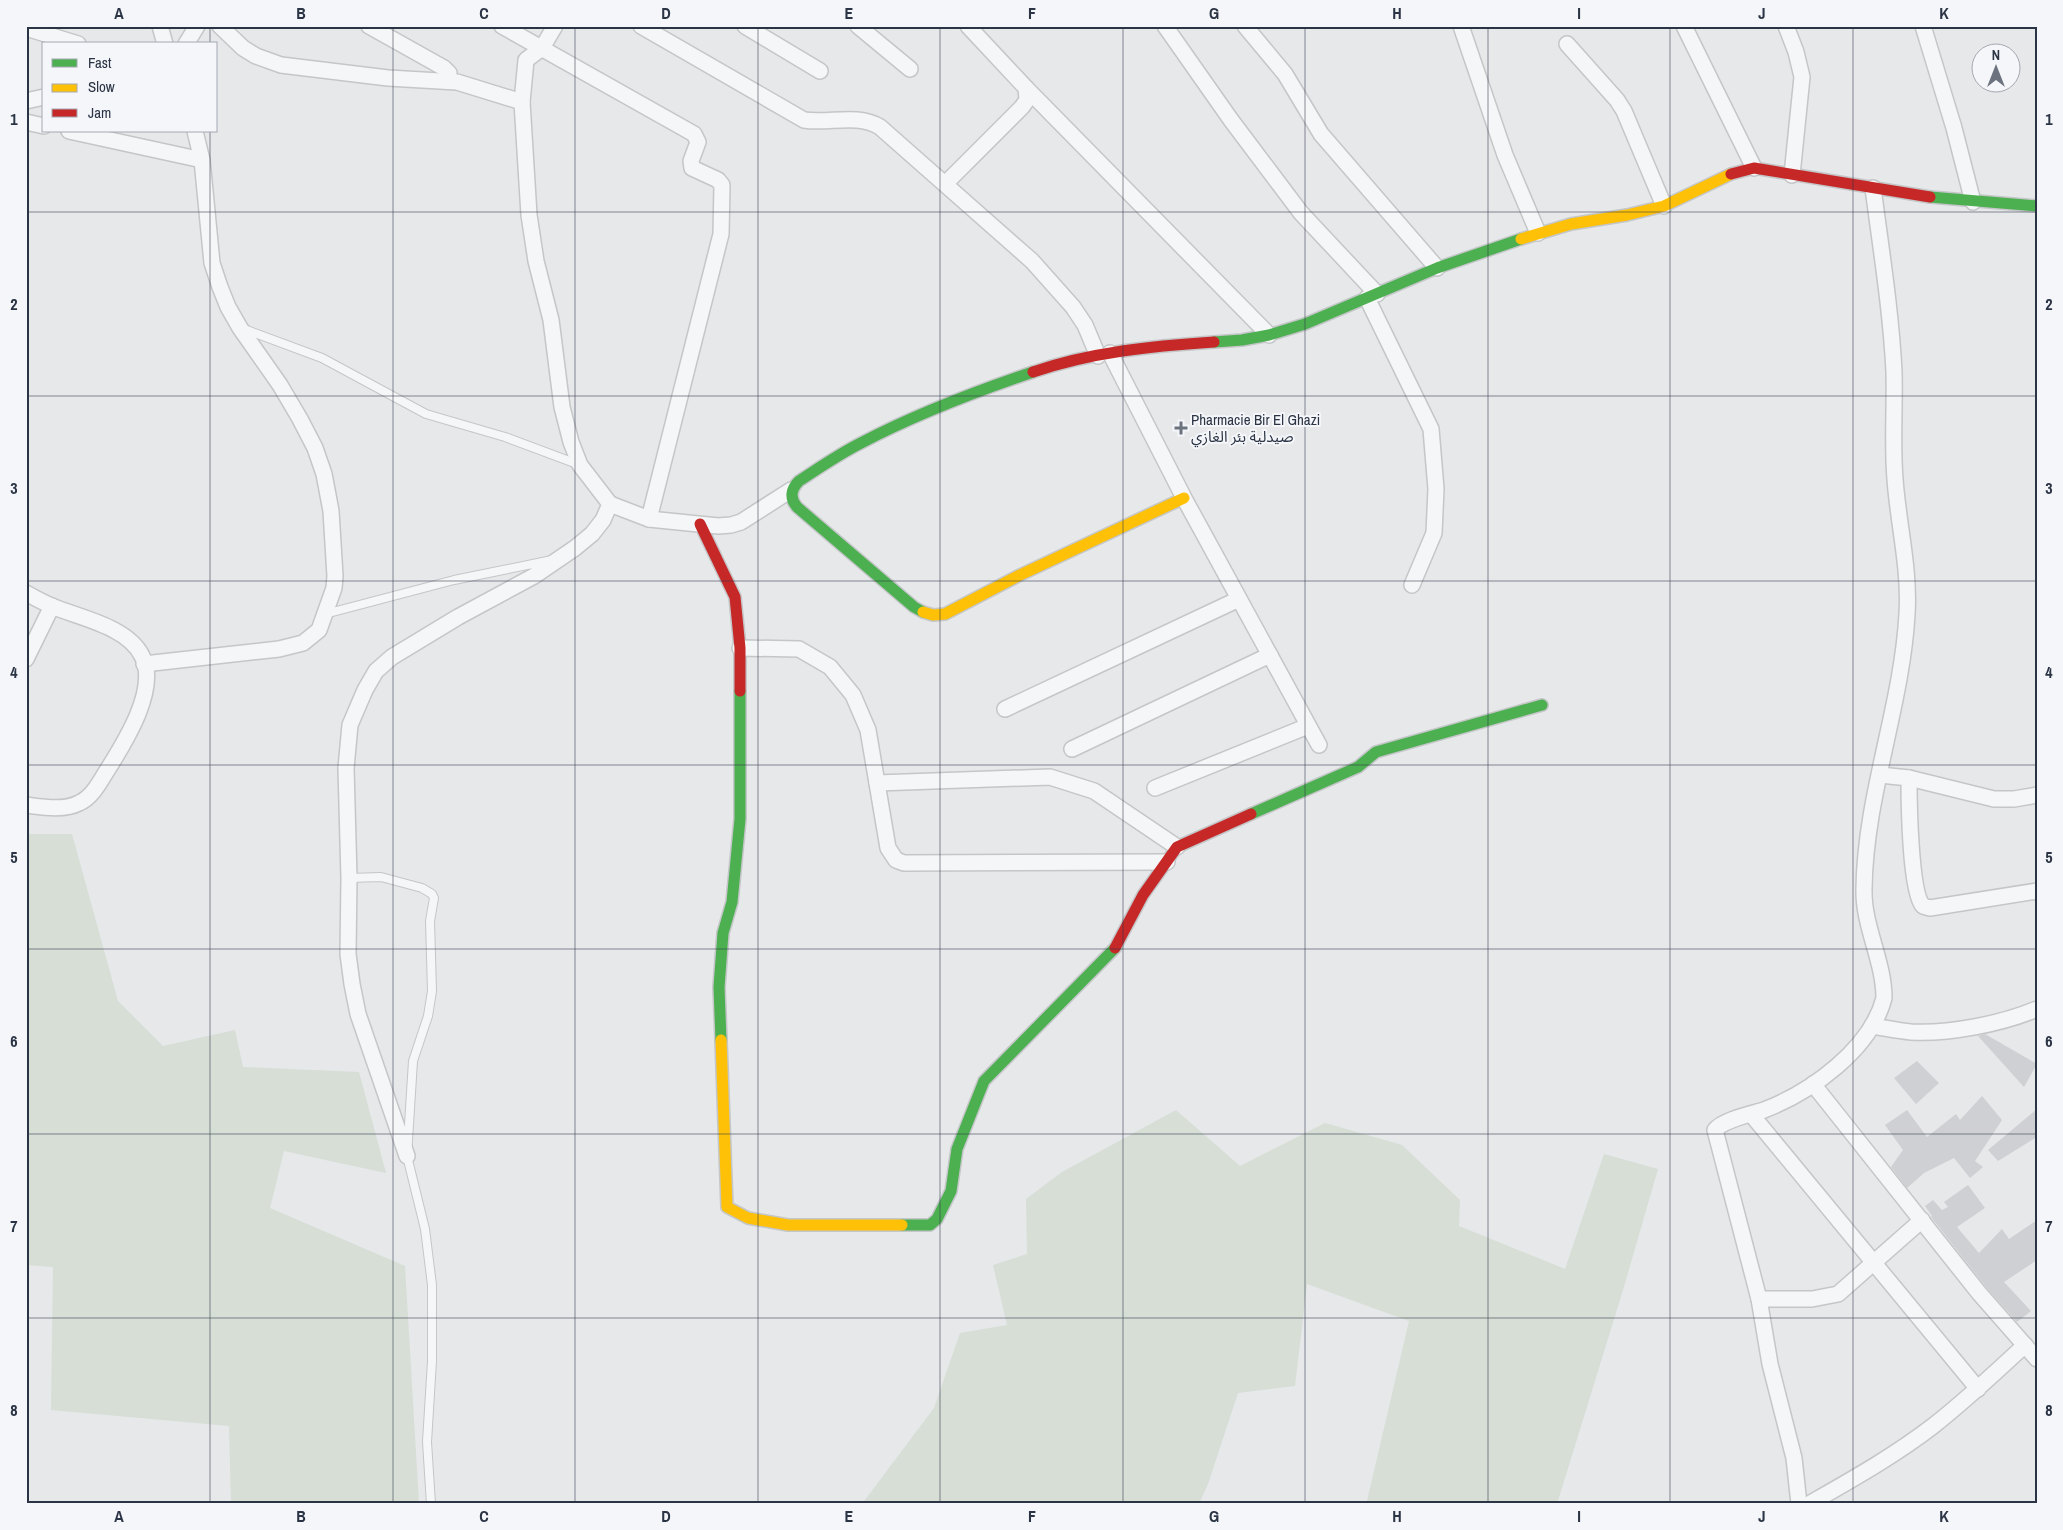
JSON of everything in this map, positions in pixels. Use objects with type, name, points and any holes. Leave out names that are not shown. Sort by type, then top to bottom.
[{"type":"street","points":[[160,26],[164,42]]},
{"type":"street","points":[[187,42],[197,26]]},
{"type":"street","points":[[220,26],[242,48],[256,56],[281,65],[388,78],[447,81],[479,88],[522,102]]},
{"type":"street","points":[[369,26],[444,68],[449,74],[447,81]]},
{"type":"street","points":[[502,26],[694,134],[698,142],[691,161],[692,168],[718,180],[722,185],[721,234],[649,519]]},
{"type":"street","points":[[555,26],[542,48],[526,60],[522,102],[532,243],[551,320],[562,407],[580,465],[610,504],[649,519],[718,526],[736,524],[791,490],[799,481],[859,444],[910,419],[972,393],[1042,369],[1104,354],[1152,346],[1242,340],[1269,335],[1305,324],[1437,268],[1538,233],[1571,224],[1627,215],[1664,206],[1729,174],[1754,168],[1873,188],[1973,202],[2037,206]]},
{"type":"street","points":[[641,26],[804,120],[872,122],[1032,261],[1067,300],[1104,354],[1319,745]]},
{"type":"street","points":[[745,26],[820,71]]},
{"type":"street","points":[[858,26],[910,69]]},
{"type":"street","points":[[968,26],[1026,88],[1269,335]]},
{"type":"street","points":[[1165,26],[1231,120],[1302,213],[1372,296],[1431,429],[1436,489],[1434,533],[1412,585]]},
{"type":"street","points":[[1245,26],[1285,74],[1321,134],[1437,268]]},
{"type":"street","points":[[1461,26],[1506,155],[1538,233]]},
{"type":"street","points":[[1684,26],[1754,168]]},
{"type":"street","points":[[1786,26],[1796,52],[1802,77],[1792,175]]},
{"type":"street","points":[[1923,26],[1954,128],[1973,202]]},
{"type":"street","points":[[26,28],[72,42]]},
{"type":"street","points":[[1567,44],[1621,106],[1627,116],[1664,206]]},
{"type":"street","points":[[945,184],[1022,107],[1026,100],[1026,88]]},
{"type":"street","points":[[26,101],[42,97]]},
{"type":"street","points":[[26,122],[42,126]]},
{"type":"street","points":[[73,132],[202,160]]},
{"type":"street","points":[[144,664],[294,646],[303,643],[314,636],[319,630],[323,615],[331,599],[335,576],[331,511],[324,474],[315,448],[280,385],[240,328],[228,307],[212,263],[202,160],[195,132]]},
{"type":"street","points":[[1799,1504],[1794,1458],[1770,1364],[1758,1299],[1715,1132],[1716,1128],[1722,1124],[1769,1108],[1813,1084],[1850,1054],[1872,1026],[1881,1008],[1884,992],[1866,910],[1864,890],[1870,826],[1904,649],[1908,612],[1894,460],[1894,373],[1873,188]]},
{"type":"street","points":[[791,490],[793,503],[914,607],[928,615],[939,616],[1020,575],[1184,498]]},
{"type":"street","points":[[407,1156],[358,1014],[348,954],[349,878],[346,745],[350,725],[356,709],[376,671],[392,657],[435,630],[534,576],[559,559],[592,534],[603,520],[610,504]]},
{"type":"street","points":[[700,524],[735,597],[740,648],[740,819],[732,902],[723,933],[719,987],[727,1207],[748,1218],[788,1225],[930,1225],[937,1219],[951,1191],[957,1150],[984,1082],[1113,952],[1143,895],[1177,847],[1358,767],[1376,752],[1542,705]]},
{"type":"street","points":[[26,594],[129,638],[142,656],[146,673],[143,698],[136,720],[121,748],[86,800],[77,805],[55,808],[26,805]]},
{"type":"street","points":[[1005,709],[1239,598]]},
{"type":"street","points":[[26,660],[52,606]]},
{"type":"street","points":[[740,648],[799,649],[830,667],[853,695],[868,730],[888,848],[896,860],[904,863],[1167,862]]},
{"type":"street","points":[[1072,749],[1270,655]]},
{"type":"street","points":[[1155,788],[1308,726]]},
{"type":"street","points":[[1880,774],[1909,778],[1994,799],[2014,799],[2037,794]]},
{"type":"street","points":[[877,783],[1050,777],[1094,791],[1177,847]]},
{"type":"street","points":[[1909,778],[1910,826],[1918,900],[1922,906],[1930,908],[2037,891]]},
{"type":"street","points":[[1872,1026],[1912,1032],[1953,1030],[1998,1022],[2037,1009]]},
{"type":"street","points":[[1813,1084],[1979,1294],[2037,1359]]},
{"type":"street","points":[[1751,1114],[1978,1389]]},
{"type":"street","points":[[1758,1299],[1812,1299],[1838,1294],[1922,1220]]},
{"type":"street","points":[[1809,1504],[1849,1481],[1932,1427],[1978,1389],[2025,1345]]},
{"type":"lane","points":[[240,328],[322,358],[426,414],[504,437],[580,465]]},
{"type":"lane","points":[[323,615],[454,580],[559,559]]},
{"type":"lane","points":[[349,878],[381,877],[422,888],[432,894],[434,898],[430,921],[432,991],[428,1016],[413,1061],[407,1156],[425,1229],[432,1285],[432,1361],[427,1442],[431,1504]]},
{"type":"shaded area","points":[[26,834],[72,834],[118,1001],[163,1046],[235,1030],[243,1067],[359,1072],[386,1173],[284,1151],[270,1208],[405,1266],[419,1504],[231,1504],[229,1426],[51,1410],[53,1267],[26,1265]]},
{"type":"shaded area","points":[[1176,1110],[1240,1166],[1325,1123],[1402,1145],[1460,1200],[1459,1226],[1565,1269],[1604,1154],[1658,1169],[1557,1504],[1377,1504],[1367,1501],[1409,1321],[1307,1284],[1295,1386],[1238,1393],[1208,1484],[1199,1504],[862,1504],[934,1408],[960,1333],[1007,1325],[993,1265],[1027,1254],[1026,1199],[1062,1172]]},
{"type":"building","points":[[1985,1034],[2037,1064],[2024,1087],[1978,1036]]},
{"type":"building","points":[[1917,1061],[1939,1083],[1916,1104],[1894,1078]]},
{"type":"building","points":[[1982,1096],[2002,1120],[1975,1161],[1983,1167],[1970,1178],[1954,1158],[1924,1173],[1907,1188],[1891,1167],[1903,1150],[1885,1125],[1907,1110],[1927,1137],[1956,1114],[1960,1120]]},
{"type":"building","points":[[2037,1109],[2037,1137],[1998,1161],[1988,1150]]},
{"type":"building","points":[[1968,1185],[1985,1208],[1957,1227],[1979,1253],[2002,1229],[2009,1239],[2037,1220],[2037,1260],[2004,1282],[2031,1311],[2017,1322],[1986,1287],[1931,1217],[1925,1206],[1933,1200],[1942,1210],[1948,1207],[1944,1202]]},
{"type":"traffic: fast","points":[[1930,197],[2037,206]]},
{"type":"traffic: fast","points":[[1214,342],[1242,340],[1269,335],[1305,324],[1437,268],[1521,239]]},
{"type":"traffic: fast","points":[[923,612],[914,607],[797,507],[792,497],[794,487],[799,481],[829,461],[882,432],[946,404],[1033,372]]},
{"type":"traffic: fast","points":[[721,1040],[719,987],[723,933],[732,902],[740,819],[740,691]]},
{"type":"traffic: fast","points":[[1251,814],[1358,767],[1376,752],[1542,705]]},
{"type":"traffic: fast","points":[[902,1225],[930,1225],[937,1219],[951,1191],[957,1149],[984,1081],[1115,948]]},
{"type":"traffic: slow","points":[[1521,239],[1571,224],[1627,215],[1664,206],[1731,174]]},
{"type":"traffic: slow","points":[[923,612],[933,615],[945,614],[1020,575],[1184,498]]},
{"type":"traffic: slow","points":[[721,1040],[727,1207],[748,1218],[788,1225],[902,1225]]},
{"type":"traffic: jam","points":[[1731,174],[1754,168],[1930,197]]},
{"type":"traffic: jam","points":[[1033,372],[1077,359],[1122,351],[1214,342]]},
{"type":"traffic: jam","points":[[700,524],[735,597],[740,648],[740,691]]},
{"type":"traffic: jam","points":[[1115,948],[1143,895],[1177,847],[1251,814]]},
{"type":"place","name":"Pharmacie Bir El Ghazi صيدلية بئر الغازي","points":[[1181,428]]}]
